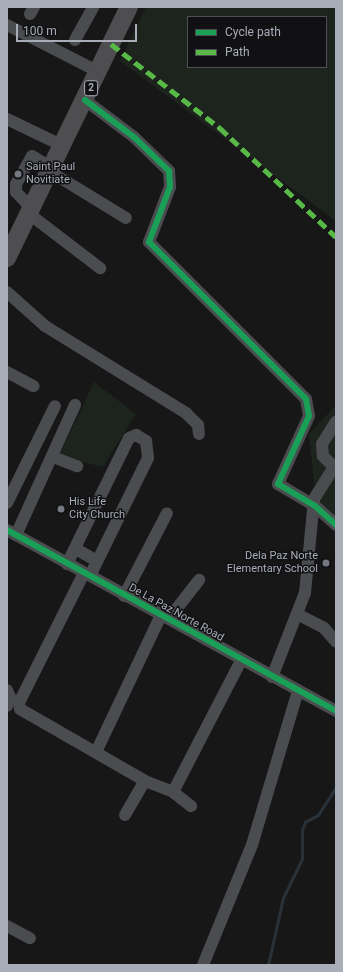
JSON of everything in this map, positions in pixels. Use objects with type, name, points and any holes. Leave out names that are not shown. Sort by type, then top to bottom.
[{"type":"highway","name":"2","points":[[7,258],[61,145],[99,72],[129,7]]},
{"type":"street","points":[[75,40],[93,7]]},
{"type":"street","points":[[7,25],[99,72]]},
{"type":"street","points":[[85,100],[134,137],[169,171],[170,187],[149,242],[306,399],[309,416],[277,481],[279,488],[315,506],[336,525]]},
{"type":"street","points":[[7,119],[61,145]]},
{"type":"street","points":[[100,268],[30,210],[16,192],[16,184],[32,156],[126,218]]},
{"type":"street","points":[[7,292],[45,326],[186,413],[198,425],[199,434]]},
{"type":"street","points":[[7,372],[33,386]]},
{"type":"street","points":[[11,533],[53,457],[75,405]]},
{"type":"street","points":[[7,503],[55,406]]},
{"type":"street","points":[[272,677],[305,593],[316,492],[335,468],[322,450],[324,440],[336,422]]},
{"type":"street","points":[[67,564],[129,438],[136,435],[146,441],[148,458],[97,560],[87,574],[19,706],[97,750],[145,781],[173,792],[191,806]]},
{"type":"street","points":[[53,457],[77,466]]},
{"type":"street","points":[[124,596],[167,513]]},
{"type":"street","name":"De La Paz Norte Road","points":[[11,533],[336,712]]},
{"type":"street","points":[[76,548],[97,560]]},
{"type":"street","points":[[97,750],[161,616],[174,612],[199,580]]},
{"type":"street","points":[[297,614],[319,625],[336,642]]},
{"type":"street","points":[[173,792],[241,661]]},
{"type":"street","points":[[7,690],[10,696],[7,706]]},
{"type":"street","points":[[203,965],[252,845],[298,691]]},
{"type":"street","points":[[125,815],[145,781]]},
{"type":"street","points":[[7,926],[30,938]]},
{"type":"shaded area","points":[[146,7],[336,7],[336,221],[120,61]]},
{"type":"shaded area","points":[[94,382],[136,414],[103,467],[59,456]]},
{"type":"shaded area","points":[[336,405],[336,520],[316,503],[309,434]]},
{"type":"waterway","points":[[268,965],[283,898],[302,859],[302,830],[305,822],[318,815],[336,787]]},
{"type":"marked path","points":[[111,44],[220,128],[336,237]]},
{"type":"cycle path","points":[[85,100],[134,137],[169,171],[170,187],[149,242],[306,399],[309,416],[278,484],[315,506],[336,525]]},
{"type":"cycle path","points":[[7,530],[336,711]]},
{"type":"place","name":"Saint Paul Novitiate","points":[[18,174]]},
{"type":"place","name":"His Life City Church","points":[[61,509]]},
{"type":"place","name":"Dela Paz Norte Elementary School","points":[[326,563]]}]
